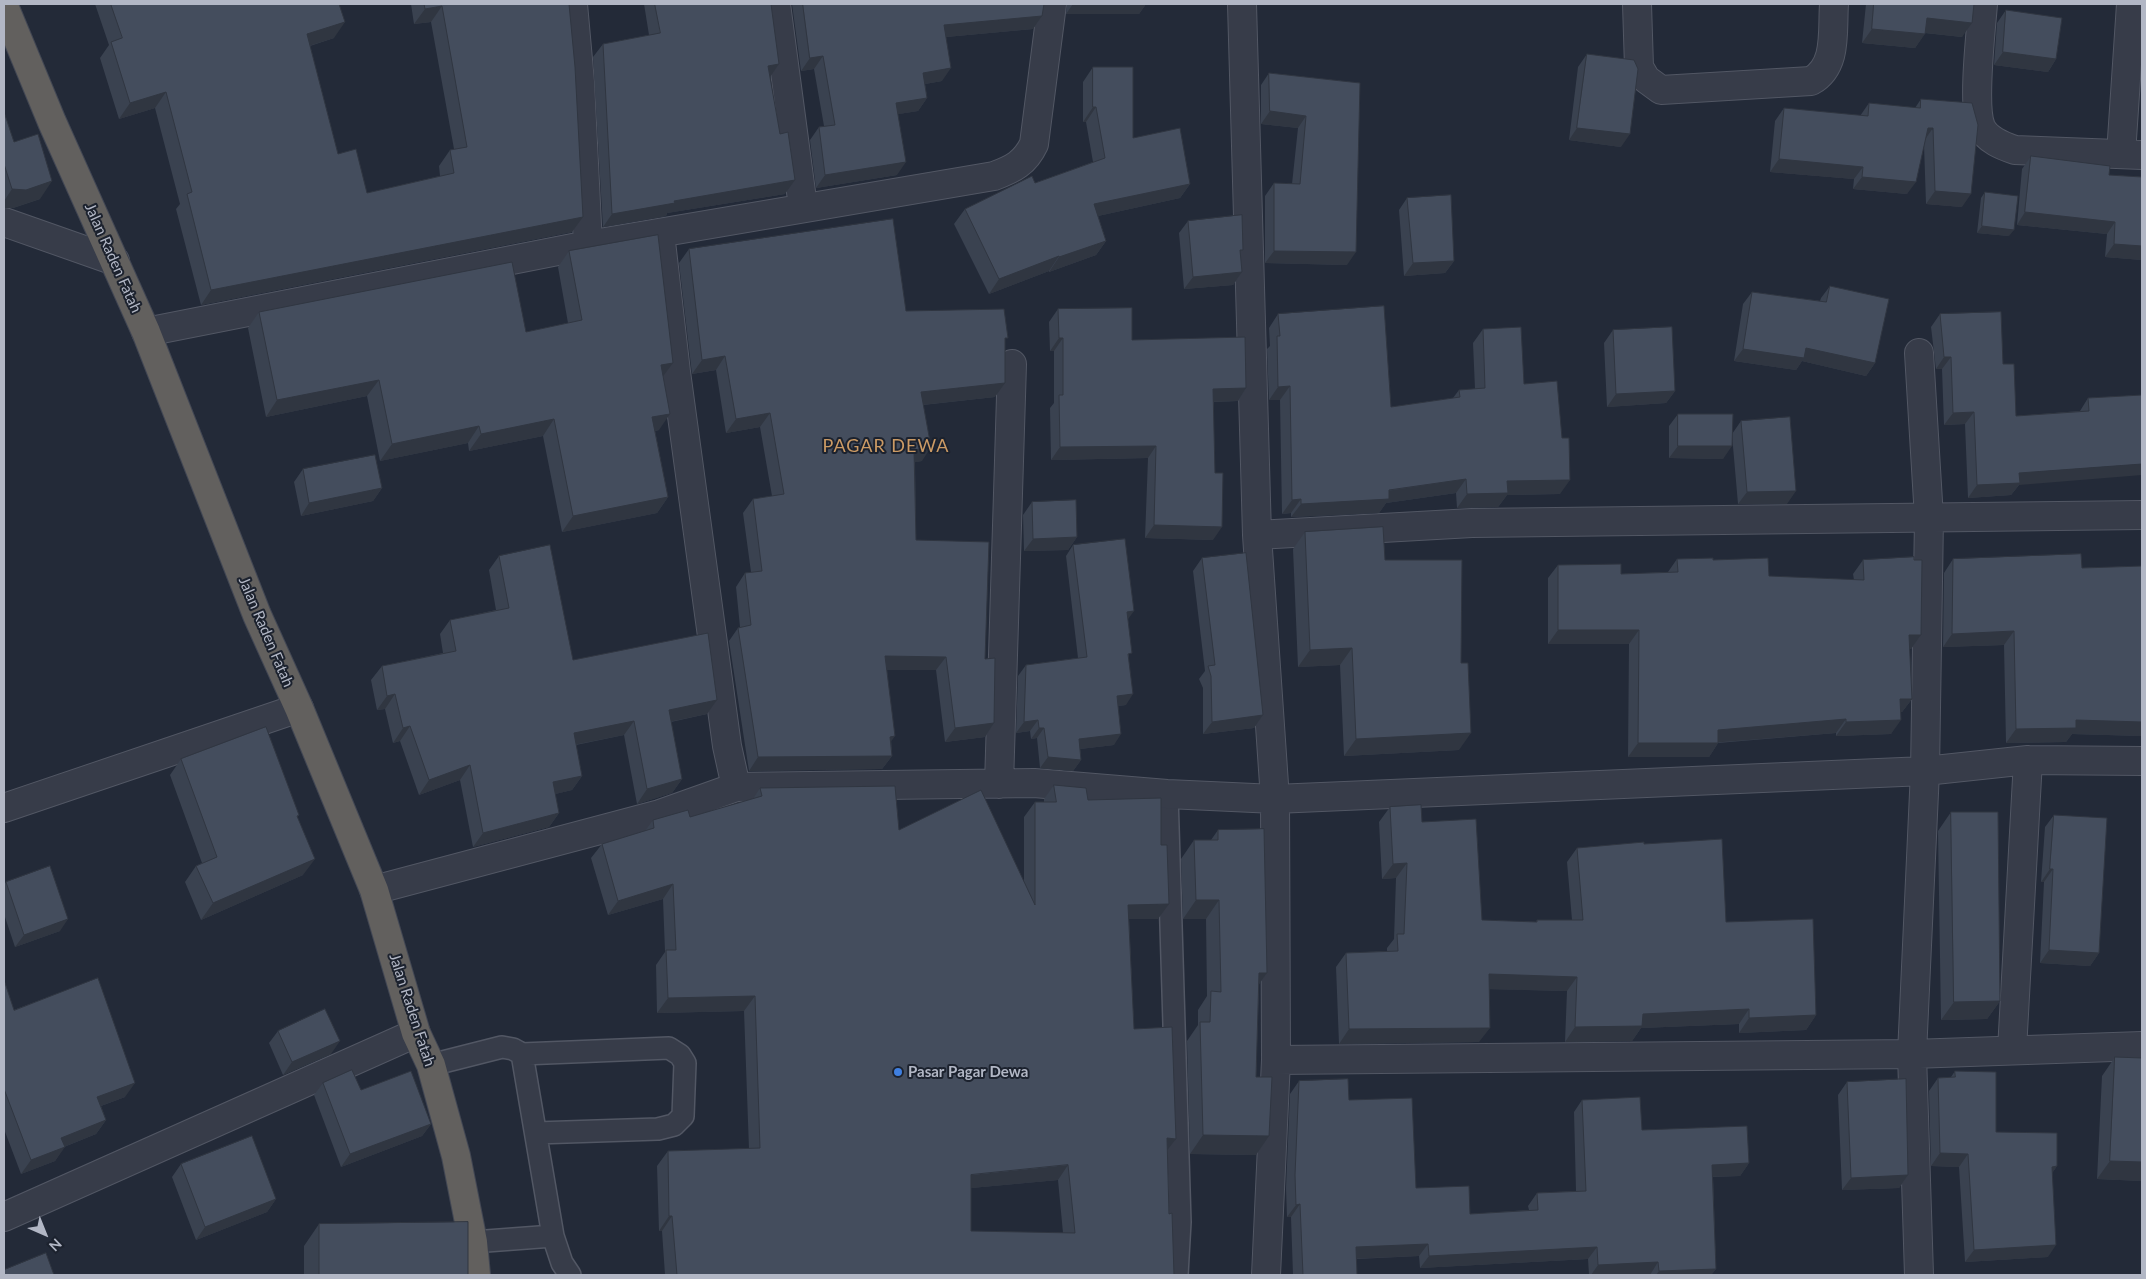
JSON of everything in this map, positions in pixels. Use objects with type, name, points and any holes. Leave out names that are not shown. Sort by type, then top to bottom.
[{"type":"highway","name":"Jalan Raden Fatah","points":[[4,6],[52,122],[146,332],[257,615],[299,708],[374,890],[416,1033],[431,1066],[456,1156],[473,1242],[476,1275]]},
{"type":"street","points":[[573,4],[580,82],[588,245]]},
{"type":"street","points":[[776,4],[803,207]]},
{"type":"street","points":[[146,332],[588,245],[994,176],[1021,164],[1028,156],[1034,144],[1052,4]]},
{"type":"street","points":[[1242,4],[1257,535],[1275,799],[1276,1060],[1266,1275]]},
{"type":"street","points":[[1637,4],[1639,66],[1646,79],[1661,90],[1811,81],[1820,76],[1828,66],[1834,4]]},
{"type":"street","points":[[1983,4],[1978,98],[1981,128],[1998,145],[2015,150],[2132,155],[2131,4]]},
{"type":"street","points":[[4,222],[115,261]]},
{"type":"street","points":[[660,233],[688,461],[727,746],[736,788]]},
{"type":"street","points":[[1919,353],[1929,518],[1925,771],[1912,1054],[1919,1275]]},
{"type":"street","points":[[1000,784],[1012,364]]},
{"type":"street","points":[[1257,535],[1472,523],[2142,515]]},
{"type":"street","points":[[4,808],[299,708]]},
{"type":"street","points":[[374,890],[660,814],[736,788],[1034,783],[1167,794],[1275,799],[1925,771],[2028,760],[2142,762]]},
{"type":"street","points":[[2012,1050],[2028,760]]},
{"type":"street","points":[[4,1217],[416,1033]]},
{"type":"street","points":[[1276,1060],[1912,1054],[2142,1046]]},
{"type":"lane","points":[[1167,794],[1180,1222],[1177,1275]]},
{"type":"lane","points":[[431,1066],[502,1047],[513,1049],[522,1054],[670,1048],[680,1055],[685,1063],[684,1116],[674,1125],[658,1129],[536,1134]]},
{"type":"lane","points":[[522,1054],[552,1236],[562,1263],[570,1275]]},
{"type":"lane","points":[[473,1242],[552,1236]]},
{"type":"building","points":[[111,4],[339,4],[345,22],[307,34],[338,154],[356,149],[367,193],[454,173],[450,150],[467,147],[442,6],[425,9],[424,4],[569,4],[575,67],[583,217],[211,290],[187,194],[192,192],[166,92],[130,103],[111,42],[122,38]]},
{"type":"building","points":[[655,4],[771,4],[779,64],[768,66],[780,134],[788,132],[795,180],[612,214],[603,44],[660,33]]},
{"type":"building","points":[[803,4],[1044,4],[1042,16],[944,25],[951,68],[923,73],[927,98],[896,103],[906,162],[825,175],[819,127],[835,125],[823,56],[810,58]]},
{"type":"building","points":[[1874,4],[1974,4],[1972,23],[1927,18],[1925,34],[1872,29]]},
{"type":"building","points":[[2006,10],[2062,18],[2056,59],[2003,52]]},
{"type":"building","points":[[1587,54],[1634,60],[1638,69],[1630,134],[1577,128]]},
{"type":"building","points":[[1093,67],[1133,67],[1133,138],[1180,128],[1190,184],[1094,204],[1106,241],[1059,256],[999,279],[965,209],[1032,176],[1035,183],[1105,158],[1096,107],[1093,107]]},
{"type":"building","points":[[1269,73],[1360,83],[1356,252],[1274,251],[1274,183],[1300,184],[1306,116],[1270,111]]},
{"type":"building","points":[[1921,99],[1972,103],[1978,125],[1971,194],[1935,191],[1933,128],[1928,128],[1916,182],[1862,177],[1863,167],[1779,159],[1784,108],[1868,116],[1869,103],[1920,108]]},
{"type":"building","points":[[4,112],[14,142],[38,134],[52,181],[26,190],[12,189],[4,164]]},
{"type":"building","points":[[2031,156],[2110,166],[2109,175],[2142,177],[2142,246],[2114,244],[2115,222],[2025,212]]},
{"type":"building","points":[[1985,192],[2018,196],[2014,230],[1982,226]]},
{"type":"building","points":[[1451,195],[1454,261],[1413,263],[1407,198]]},
{"type":"building","points":[[1242,215],[1243,250],[1240,250],[1242,272],[1193,277],[1188,221]]},
{"type":"building","points":[[893,219],[906,311],[1004,309],[1008,338],[1005,338],[1005,383],[921,392],[931,447],[914,450],[916,540],[989,542],[985,659],[995,658],[994,723],[955,728],[946,657],[885,656],[895,736],[890,737],[892,756],[758,757],[738,628],[751,625],[745,573],[762,571],[753,499],[784,494],[770,413],[736,419],[725,356],[702,360],[689,249]]},
{"type":"building","points":[[658,235],[673,363],[661,365],[670,414],[652,417],[668,497],[573,516],[554,419],[481,434],[479,426],[392,444],[379,380],[277,400],[259,312],[512,262],[526,332],[582,320],[569,251]]},
{"type":"building","points":[[1830,286],[1889,299],[1875,363],[1806,348],[1804,358],[1743,349],[1752,292],[1826,302]]},
{"type":"building","points":[[1384,306],[1391,407],[1460,397],[1459,390],[1485,388],[1483,329],[1521,327],[1524,384],[1557,381],[1562,438],[1569,438],[1570,480],[1507,481],[1508,493],[1467,494],[1466,479],[1389,490],[1389,499],[1301,504],[1301,499],[1292,500],[1290,386],[1278,387],[1277,336],[1280,336],[1278,314]]},
{"type":"building","points":[[1132,308],[1132,340],[1245,337],[1246,388],[1213,389],[1215,473],[1223,473],[1222,527],[1154,525],[1156,446],[1060,447],[1059,395],[1063,395],[1063,338],[1059,338],[1058,309]]},
{"type":"building","points":[[2001,312],[2003,364],[2014,364],[2016,416],[2089,411],[2088,398],[2142,395],[2142,464],[2019,473],[2020,483],[1977,485],[1974,412],[1953,413],[1951,357],[1944,357],[1940,314]]},
{"type":"building","points":[[1672,327],[1675,391],[1616,394],[1613,330]]},
{"type":"building","points":[[1678,414],[1733,414],[1732,446],[1678,446]]},
{"type":"building","points":[[1790,417],[1796,491],[1747,492],[1741,421]]},
{"type":"building","points":[[375,455],[382,488],[309,503],[303,469]]},
{"type":"building","points":[[1076,500],[1077,537],[1033,539],[1032,502]]},
{"type":"building","points":[[1383,527],[1385,560],[1462,560],[1461,663],[1468,663],[1471,733],[1356,739],[1352,648],[1310,650],[1305,532]]},
{"type":"building","points":[[1125,539],[1134,611],[1127,612],[1132,653],[1128,654],[1133,694],[1117,696],[1121,734],[1079,739],[1081,760],[1048,757],[1044,728],[1039,728],[1038,720],[1024,722],[1026,665],[1087,657],[1073,545]]},
{"type":"building","points":[[550,545],[573,660],[708,633],[717,700],[669,710],[682,779],[647,789],[634,721],[574,733],[582,776],[553,782],[559,813],[483,833],[470,765],[429,780],[410,726],[403,728],[395,694],[387,696],[382,666],[456,651],[450,620],[509,608],[499,556]]},
{"type":"building","points":[[1246,553],[1263,715],[1212,722],[1211,676],[1208,666],[1215,665],[1202,558]]},
{"type":"building","points":[[2081,554],[2082,568],[2142,566],[2142,722],[2076,720],[2076,728],[2016,729],[2014,631],[1952,634],[1953,559]]},
{"type":"building","points":[[1914,557],[1914,560],[1922,560],[1921,635],[1909,635],[1912,699],[1900,699],[1901,720],[1846,722],[1846,719],[1718,730],[1718,743],[1638,743],[1639,630],[1558,630],[1558,565],[1621,564],[1621,574],[1678,572],[1677,559],[1768,558],[1769,576],[1864,580],[1863,560]]},
{"type":"building","points":[[266,727],[299,815],[297,816],[315,859],[213,903],[196,866],[217,857],[181,759]]},
{"type":"building","name":"Pasar Pagar Dewa","points":[[1054,785],[1086,788],[1088,800],[1161,798],[1161,845],[1167,845],[1169,904],[1128,905],[1134,1029],[1172,1027],[1176,1139],[1167,1138],[1169,1214],[1172,1213],[1174,1275],[677,1275],[672,1216],[669,1216],[668,1151],[760,1148],[755,996],[668,998],[666,950],[676,950],[673,884],[618,901],[602,844],[654,828],[653,820],[688,810],[690,817],[762,796],[760,788],[895,786],[899,830],[981,790],[1035,905],[1035,802],[1056,802]],"holes":[[[1068,1165],[1075,1233],[971,1231],[971,1175]]]},
{"type":"building","points":[[1421,805],[1422,822],[1476,819],[1482,920],[1537,922],[1537,920],[1583,920],[1577,848],[1644,842],[1644,844],[1722,839],[1726,922],[1813,919],[1816,1015],[1749,1018],[1749,1009],[1643,1014],[1642,1026],[1575,1027],[1577,977],[1489,974],[1490,1028],[1349,1029],[1346,953],[1398,951],[1397,934],[1404,934],[1407,863],[1393,864],[1390,807]]},
{"type":"building","points":[[1951,812],[1998,812],[2000,1001],[1954,1002]]},
{"type":"building","points":[[2054,815],[2107,818],[2099,953],[2049,950],[2053,869],[2050,869]]},
{"type":"building","points":[[1264,829],[1267,973],[1259,973],[1256,1077],[1272,1077],[1269,1136],[1203,1135],[1200,1022],[1210,1022],[1211,991],[1221,992],[1219,900],[1196,900],[1194,840],[1218,840],[1218,830]]},
{"type":"building","points":[[50,866],[68,919],[24,935],[6,882]]},
{"type":"building","points":[[98,978],[135,1083],[97,1097],[106,1120],[61,1138],[65,1147],[31,1160],[4,1089],[4,980],[14,1010]]},
{"type":"building","points":[[325,1009],[340,1041],[292,1062],[278,1031]]},
{"type":"building","points":[[2115,1057],[2142,1058],[2142,1162],[2110,1161]]},
{"type":"building","points":[[352,1070],[361,1090],[411,1071],[431,1124],[350,1154],[323,1083]]},
{"type":"building","points":[[1955,1071],[1996,1072],[1996,1132],[2057,1133],[2057,1166],[2052,1167],[2056,1245],[1974,1250],[1968,1154],[1940,1153],[1938,1078],[1955,1077]]},
{"type":"building","points":[[1348,1079],[1349,1100],[1412,1098],[1416,1188],[1469,1186],[1470,1214],[1538,1210],[1537,1193],[1586,1191],[1582,1100],[1640,1097],[1642,1130],[1747,1126],[1749,1163],[1712,1165],[1716,1269],[1659,1271],[1658,1262],[1598,1265],[1597,1247],[1429,1256],[1428,1244],[1356,1247],[1357,1275],[1303,1275],[1300,1204],[1296,1205],[1295,1175],[1299,1081]]},
{"type":"building","points":[[1906,1079],[1908,1175],[1851,1178],[1847,1082]]},
{"type":"building","points":[[252,1136],[276,1199],[205,1227],[181,1164]]},
{"type":"building","points":[[468,1222],[468,1275],[319,1275],[319,1224]]},
{"type":"building","points":[[46,1253],[54,1275],[4,1275],[4,1270]]},
{"type":"place","name":"Pasar Pagar Dewa","points":[[898,1072]]},
{"type":"district","name":"PAGAR DEWA","points":[[886,446]]}]
